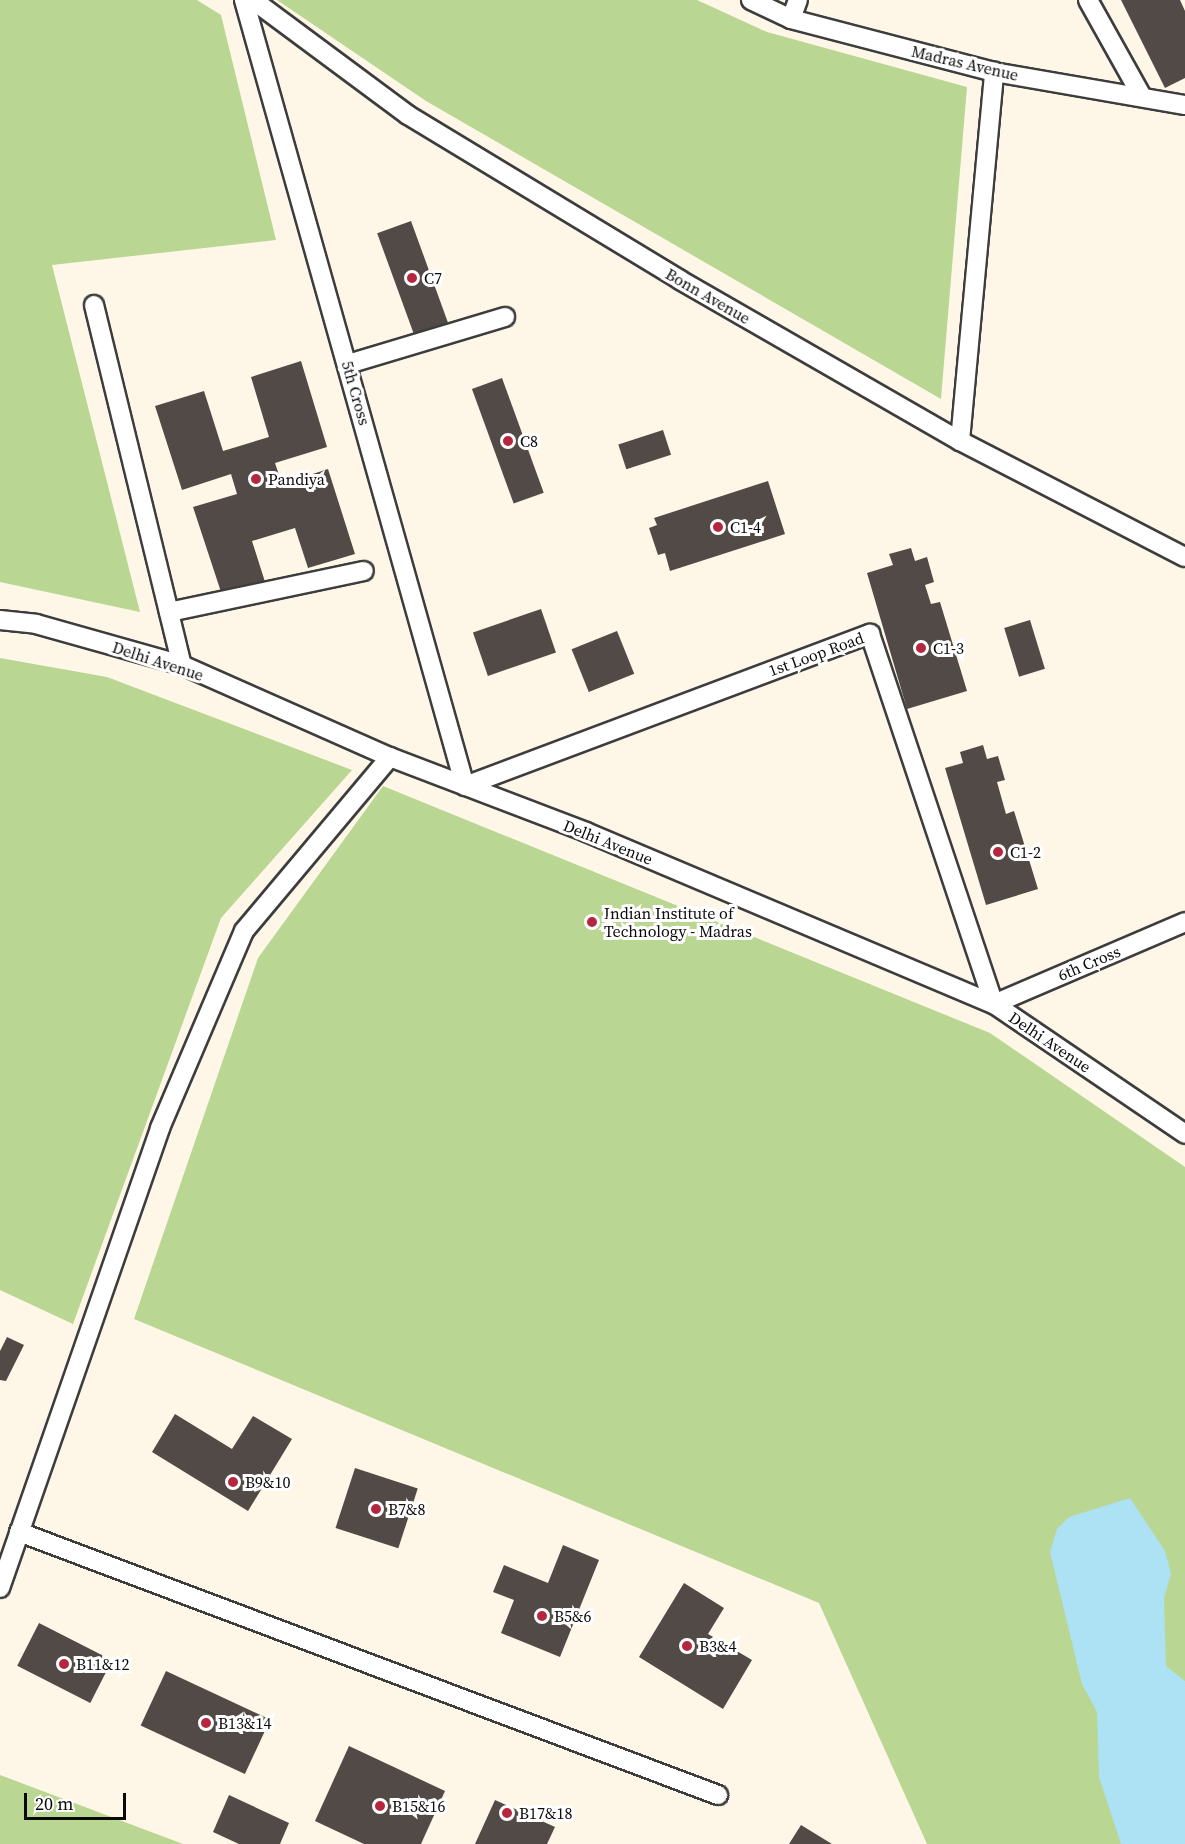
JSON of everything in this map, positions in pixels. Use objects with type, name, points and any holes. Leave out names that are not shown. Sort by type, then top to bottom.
[{"type":"lane","name":"5th Cross","points":[[244,0],[465,786]]},
{"type":"lane","name":"Bonn Avenue","points":[[253,0],[408,115],[680,280],[960,441],[1185,557]]},
{"type":"lane","name":"Madras Avenue","points":[[751,0],[791,19],[994,72],[1141,95],[1185,105]]},
{"type":"lane","points":[[791,19],[798,0]]},
{"type":"lane","points":[[1088,0],[1141,95]]},
{"type":"lane","points":[[960,441],[994,72]]},
{"type":"lane","points":[[94,305],[182,665]]},
{"type":"lane","points":[[348,364],[506,317]]},
{"type":"lane","points":[[169,612],[364,571]]},
{"type":"lane","name":"Delhi Avenue","points":[[0,620],[36,624],[182,665],[390,758],[465,786],[994,1004],[1185,1134]]},
{"type":"lane","name":"1st Loop Road","points":[[465,786],[870,634],[994,1004]]},
{"type":"lane","points":[[0,1588],[160,1128],[244,931],[390,758]]},
{"type":"lane","name":"6th Cross","points":[[994,1004],[1185,922]]},
{"type":"lane","points":[[19,1532],[718,1795]]},
{"type":"green space","points":[[0,0],[197,0],[221,15],[276,240],[52,265],[140,612],[0,582]]},
{"type":"green space","points":[[277,0],[697,0],[767,32],[967,87],[941,399],[426,101]]},
{"type":"green space","points":[[0,658],[107,677],[352,770],[221,918],[73,1324],[0,1290]]},
{"type":"green space","points":[[383,786],[990,1033],[1185,1167],[1185,1844],[927,1844],[819,1603],[134,1319],[258,958]]},
{"type":"green space","points":[[0,1775],[183,1844],[0,1844]]},
{"type":"water","points":[[1130,1498],[1165,1551],[1171,1574],[1164,1598],[1166,1666],[1185,1681],[1185,1844],[1121,1844],[1099,1777],[1097,1712],[1082,1684],[1050,1552],[1057,1529],[1069,1517]]},
{"type":"building","points":[[1121,0],[1180,0],[1185,11],[1185,78],[1165,88]]},
{"type":"building","name":"C7","points":[[411,221],[448,322],[414,335],[377,233]]},
{"type":"building","name":"Pandiya","points":[[301,361],[327,447],[275,463],[282,484],[328,469],[355,554],[308,568],[295,528],[252,541],[266,585],[222,595],[193,507],[237,494],[231,474],[182,490],[155,406],[204,391],[223,451],[269,437],[251,377]]},
{"type":"building","name":"C8","points":[[502,378],[544,493],[514,504],[472,389]]},
{"type":"building","points":[[663,430],[671,455],[626,469],[618,445]]},
{"type":"building","name":"C1-4","points":[[768,481],[785,534],[670,571],[665,553],[658,555],[649,528],[657,525],[654,518]]},
{"type":"building","name":"C1-3","points":[[911,548],[915,561],[927,557],[934,582],[925,585],[931,604],[940,602],[967,691],[907,709],[867,573],[893,565],[889,554]]},
{"type":"building","points":[[541,609],[556,652],[488,676],[473,632]]},
{"type":"building","points":[[1030,620],[1045,669],[1019,677],[1004,628]]},
{"type":"building","points":[[617,631],[634,674],[589,692],[572,649]]},
{"type":"building","name":"C1-2","points":[[983,745],[987,759],[998,756],[1005,780],[997,782],[1006,814],[1014,811],[1038,889],[986,905],[945,768],[963,763],[960,752]]},
{"type":"building","points":[[7,1337],[24,1345],[6,1381],[0,1380],[0,1351]]},
{"type":"building","name":"B9&10","points":[[175,1414],[232,1449],[253,1416],[292,1439],[248,1511],[152,1452]]},
{"type":"building","name":"B7&8","points":[[355,1468],[418,1488],[398,1548],[336,1528]]},
{"type":"building","name":"B5&6","points":[[563,1545],[599,1560],[560,1657],[501,1633],[514,1600],[493,1592],[504,1565],[548,1583]]},
{"type":"building","name":"B3&4","points":[[684,1583],[724,1608],[708,1634],[752,1660],[723,1709],[639,1657]]},
{"type":"building","name":"B11&12","points":[[39,1623],[112,1660],[90,1703],[17,1666]]},
{"type":"building","name":"B13&14","points":[[166,1671],[270,1720],[245,1774],[141,1725]]},
{"type":"building","name":"B15&16","points":[[349,1746],[445,1791],[421,1844],[364,1844],[315,1821]]},
{"type":"building","points":[[229,1795],[289,1823],[280,1844],[239,1844],[213,1832]]},
{"type":"building","name":"B17&18","points":[[495,1800],[555,1827],[547,1844],[475,1844]]},
{"type":"building","points":[[801,1825],[832,1844],[789,1844]]},
{"type":"place","name":"C7","points":[[412,278]]},
{"type":"place","name":"C8","points":[[508,441]]},
{"type":"place","name":"Pandiya","points":[[256,479]]},
{"type":"place","name":"C1-4","points":[[718,527]]},
{"type":"place","name":"C1-3","points":[[921,648]]},
{"type":"place","name":"C1-2","points":[[998,852]]},
{"type":"place","name":"Indian Institute of Technology - Madras","points":[[592,922]]},
{"type":"place","name":"B9&10","points":[[233,1482]]},
{"type":"place","name":"B7&8","points":[[376,1509]]},
{"type":"place","name":"B5&6","points":[[542,1616]]},
{"type":"place","name":"B3&4","points":[[687,1646]]},
{"type":"place","name":"B11&12","points":[[64,1664]]},
{"type":"place","name":"B13&14","points":[[206,1723]]},
{"type":"place","name":"B15&16","points":[[380,1806]]},
{"type":"place","name":"B17&18","points":[[507,1813]]}]
